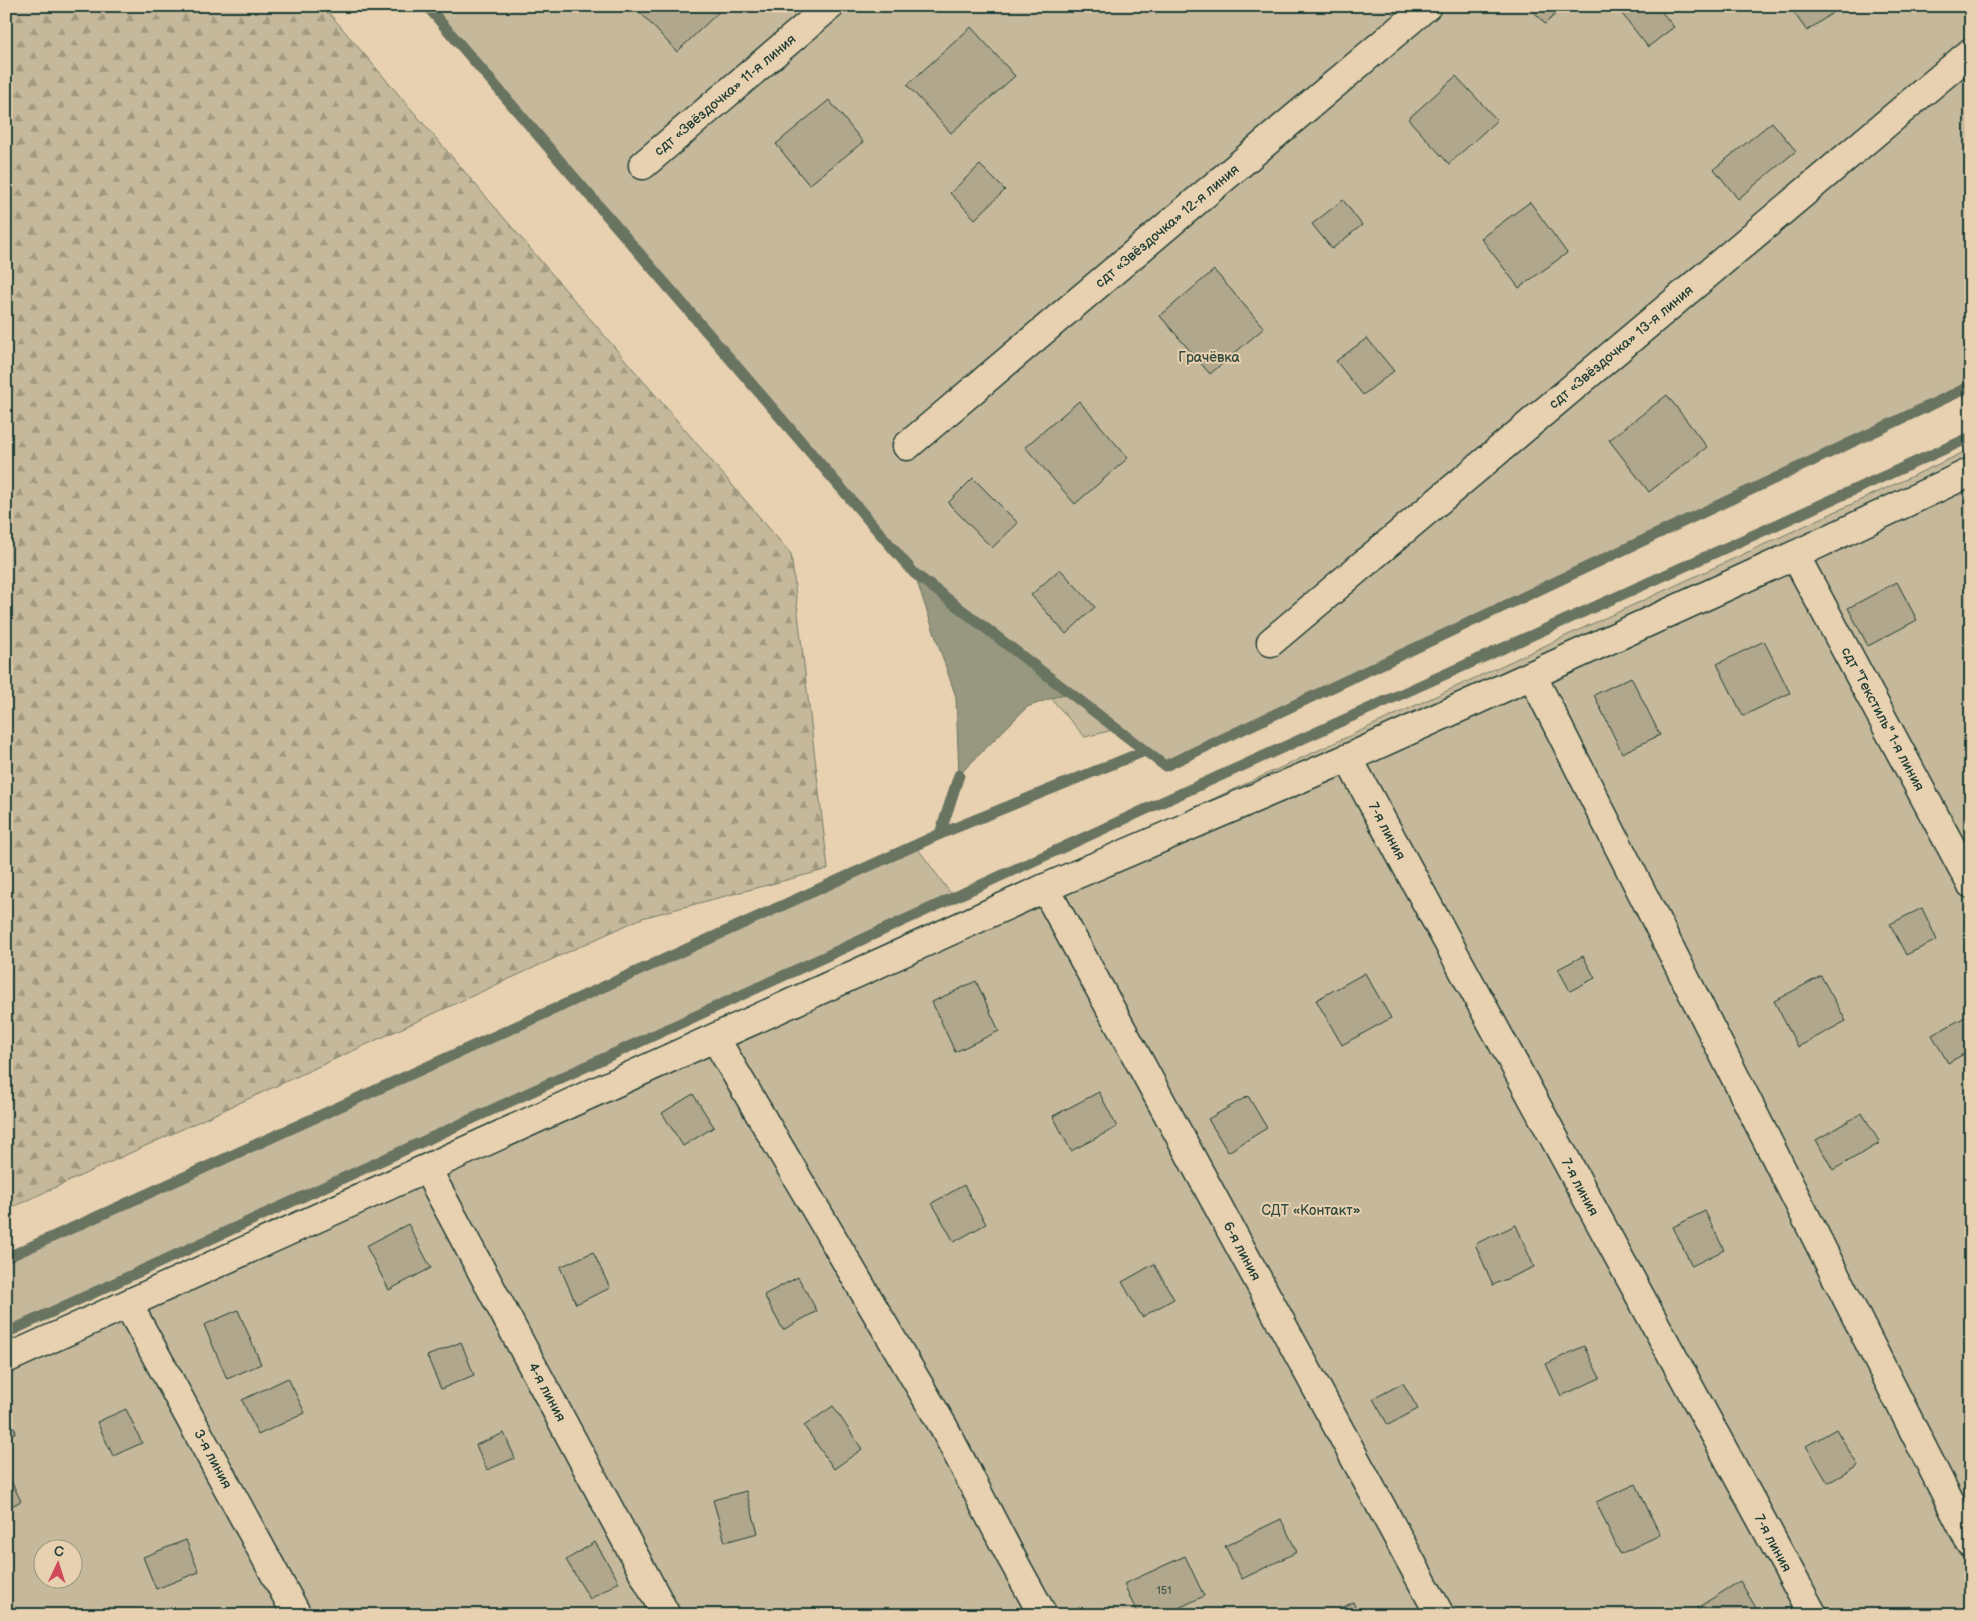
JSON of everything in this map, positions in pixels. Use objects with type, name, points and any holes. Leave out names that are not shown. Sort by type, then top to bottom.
[{"type":"street","name":"сдт «Звёздочка» 11-я линия","points":[[643,165],[830,6]]},
{"type":"street","name":"сдт «Звёздочка» 12-я линия","points":[[907,446],[1427,6]]},
{"type":"street","name":"сдт «Звёздочка» 13-я линия","points":[[1271,642],[1971,52]]},
{"type":"street","points":[[6,1360],[1045,888],[1348,758],[1532,675],[1796,555],[1971,472]]},
{"type":"street","name":"сдт \"Текстиль\" 1-я линия","points":[[1796,555],[1971,884]]},
{"type":"street","points":[[1532,675],[1971,1544]]},
{"type":"street","name":"7-я линия","points":[[1348,758],[1813,1615]]},
{"type":"street","name":"6-я линия","points":[[1045,888],[1440,1615]]},
{"type":"street","points":[[715,1038],[944,1426],[1043,1615]]},
{"type":"street","name":"4-я линия","points":[[427,1168],[666,1615]]},
{"type":"street","name":"3-я линия","points":[[128,1304],[297,1615]]},
{"type":"green space","points":[[6,6],[323,6],[791,554],[828,869],[642,918],[6,1210]]},
{"type":"green space","name":"Грачёвка","points":[[427,6],[1971,6],[1971,386],[1165,766],[1117,729],[1085,737],[997,637],[914,573]]},
{"type":"green space","name":"СДТ «Контакт»","points":[[1971,449],[1971,1615],[6,1615],[6,1356]]},
{"type":"green space","points":[[915,845],[954,898],[6,1333],[6,1258]]},
{"type":"shaded area","points":[[914,573],[1069,692],[1027,707],[959,775],[956,697]]},
{"type":"building","points":[[640,6],[725,6],[677,52],[637,9]]},
{"type":"building","points":[[1529,6],[1564,6],[1545,24]]},
{"type":"building","points":[[1624,6],[1657,6],[1674,27],[1648,47],[1619,10]]},
{"type":"building","points":[[1789,6],[1842,6],[1807,31]]},
{"type":"building","points":[[971,27],[1015,76],[951,133],[907,85]]},
{"type":"building","points":[[1456,76],[1497,120],[1449,164],[1408,119]]},
{"type":"building","points":[[829,100],[863,142],[809,185],[776,144]]},
{"type":"building","points":[[1772,122],[1796,151],[1738,199],[1714,169]]},
{"type":"building","points":[[980,165],[1005,190],[975,219],[950,193]]},
{"type":"building","points":[[1343,200],[1362,225],[1332,249],[1312,224]]},
{"type":"building","points":[[1530,202],[1567,253],[1519,288],[1481,238]]},
{"type":"building","points":[[1214,270],[1264,328],[1210,374],[1160,316]]},
{"type":"building","points":[[1367,338],[1394,371],[1363,395],[1336,361]]},
{"type":"building","points":[[1667,395],[1707,447],[1649,492],[1609,440]]},
{"type":"building","points":[[1079,401],[1128,458],[1075,504],[1025,447]]},
{"type":"building","points":[[973,478],[1018,523],[992,548],[948,503]]},
{"type":"building","points":[[1060,569],[1095,607],[1066,634],[1031,595]]},
{"type":"building","points":[[1897,582],[1917,620],[1868,646],[1848,608]]},
{"type":"building","points":[[1764,641],[1790,693],[1743,716],[1717,664]]},
{"type":"building","points":[[1631,677],[1660,735],[1622,753],[1594,695]]},
{"type":"building","points":[[1922,908],[1937,940],[1906,955],[1890,924]]},
{"type":"building","points":[[1583,956],[1595,978],[1570,991],[1558,969]]},
{"type":"building","points":[[1365,973],[1391,1018],[1342,1045],[1316,1000]]},
{"type":"building","points":[[1821,976],[1846,1021],[1798,1047],[1774,1001]]},
{"type":"building","points":[[976,981],[999,1031],[955,1052],[932,1002]]},
{"type":"building","points":[[1967,1016],[1971,1022],[1971,1050],[1948,1063],[1932,1035]]},
{"type":"building","points":[[1099,1092],[1117,1127],[1071,1151],[1053,1116]]},
{"type":"building","points":[[693,1094],[714,1127],[683,1146],[662,1113]]},
{"type":"building","points":[[1248,1096],[1267,1128],[1228,1152],[1208,1119]]},
{"type":"building","points":[[1862,1113],[1880,1143],[1833,1170],[1816,1140]]},
{"type":"building","points":[[964,1185],[986,1224],[954,1242],[932,1203]]},
{"type":"building","points":[[1705,1211],[1724,1250],[1692,1266],[1673,1227]]},
{"type":"building","points":[[408,1224],[431,1268],[389,1290],[366,1246]]},
{"type":"building","points":[[1516,1225],[1534,1267],[1493,1285],[1475,1244]]},
{"type":"building","points":[[593,1252],[610,1288],[576,1304],[560,1267]]},
{"type":"building","points":[[1154,1264],[1174,1299],[1142,1317],[1122,1282]]},
{"type":"building","points":[[798,1277],[817,1311],[783,1330],[764,1295]]},
{"type":"building","points":[[238,1310],[261,1364],[227,1379],[204,1325]]},
{"type":"building","points":[[461,1342],[474,1375],[441,1389],[427,1356]]},
{"type":"building","points":[[1584,1346],[1600,1378],[1561,1396],[1546,1364]]},
{"type":"building","points":[[288,1378],[305,1413],[258,1435],[242,1400]]},
{"type":"building","points":[[1403,1383],[1418,1409],[1388,1425],[1373,1399]]},
{"type":"building","points":[[833,1406],[862,1449],[834,1469],[804,1426]]},
{"type":"building","points":[[126,1409],[142,1443],[113,1456],[97,1422]]},
{"type":"building","points":[[6,1411],[16,1432],[6,1437]]},
{"type":"building","points":[[1836,1429],[1858,1466],[1828,1483],[1806,1446]]},
{"type":"building","points":[[504,1433],[515,1458],[487,1470],[476,1445]]},
{"type":"building","points":[[6,1471],[21,1501],[6,1509]]},
{"type":"building","points":[[1636,1484],[1660,1535],[1620,1554],[1596,1502]]},
{"type":"building","points":[[746,1491],[758,1533],[725,1542],[713,1500]]},
{"type":"building","points":[[1281,1519],[1297,1552],[1242,1579],[1225,1546]]},
{"type":"building","points":[[186,1540],[199,1572],[156,1589],[143,1557]]},
{"type":"building","points":[[595,1542],[619,1582],[590,1599],[566,1560]]},
{"type":"building","points":[[1185,1556],[1204,1596],[1164,1615],[1138,1615],[1124,1584]]},
{"type":"building","points":[[1740,1581],[1759,1613],[1756,1615],[1702,1615],[1697,1608]]},
{"type":"building","points":[[1353,1602],[1359,1615],[1329,1615]]},
{"type":"waterway","points":[[427,6],[914,573],[1165,766],[1971,386]]},
{"type":"waterway","points":[[6,1333],[1140,812],[1971,437]]},
{"type":"waterway","points":[[6,1258],[940,834],[1145,751]]},
{"type":"waterway","points":[[940,834],[959,775]]}]
